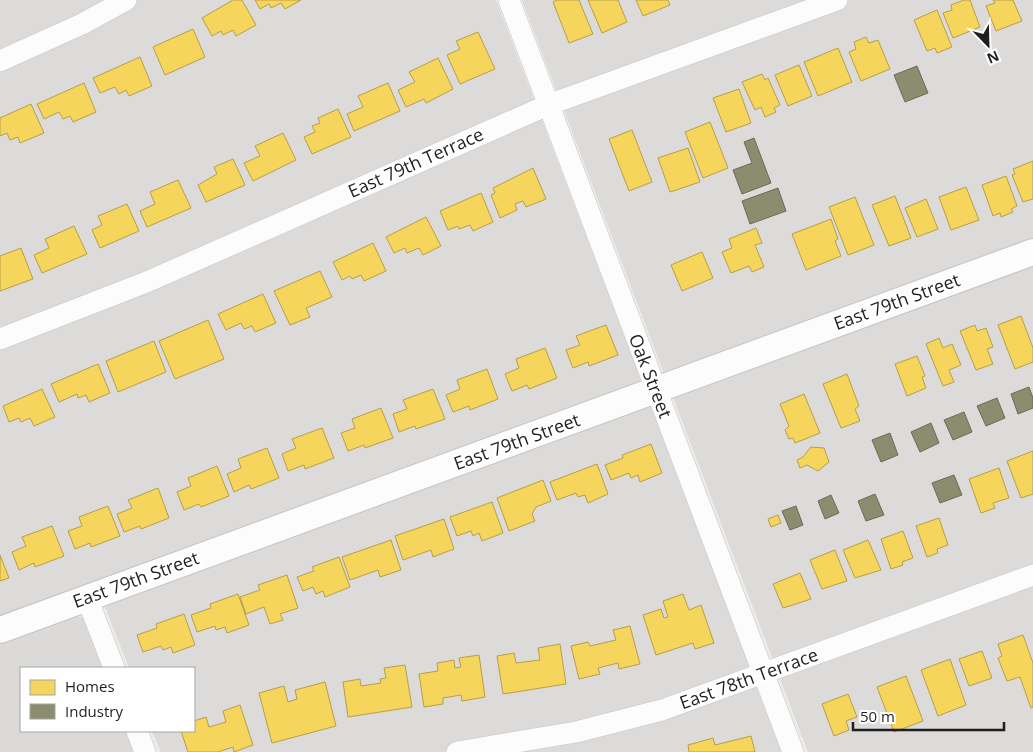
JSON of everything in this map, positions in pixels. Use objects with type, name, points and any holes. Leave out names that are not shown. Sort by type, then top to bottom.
[{"type":"street","points":[[0,61],[82,24],[126,0]]},
{"type":"street","name":"Oak Street","points":[[508,0],[793,752]]},
{"type":"street","name":"East 79th Terrace","points":[[0,339],[149,281],[548,105],[837,0]]},
{"type":"street","name":"East 79th Street","points":[[0,630],[1033,252]]},
{"type":"street","name":"East 78th Terrace","points":[[457,752],[586,730],[662,710],[764,675],[1033,575]]},
{"type":"street","points":[[87,598],[114,667]]},
{"type":"street","points":[[137,732],[145,752]]},
{"type":"shaded area","points":[[0,0],[496,0],[783,752],[161,752],[152,732],[195,732],[195,667],[129,667],[95,581],[0,616]]},
{"type":"shaded area","points":[[522,0],[1033,0],[1033,752],[808,752]]},
{"type":"shaded area","points":[[73,615],[84,618],[103,667],[20,667],[20,732],[126,732],[134,752],[0,752],[0,642]]},
{"type":"building: Homes","points":[[233,0],[242,0],[256,25],[236,36],[233,30],[223,35],[221,31],[212,36],[202,18]]},
{"type":"building: Homes","points":[[255,0],[301,0],[285,9],[281,3],[271,8],[269,4],[260,9]]},
{"type":"building: Homes","points":[[557,0],[579,0],[593,34],[569,43],[553,2]]},
{"type":"building: Homes","points":[[588,0],[618,0],[627,22],[602,33]]},
{"type":"building: Homes","points":[[636,0],[668,0],[670,5],[643,16]]},
{"type":"building: Homes","points":[[964,0],[970,0],[980,27],[953,38],[943,13],[952,10],[951,5]]},
{"type":"building: Homes","points":[[993,0],[1013,0],[1022,21],[996,31],[986,6],[995,3]]},
{"type":"building: Homes","points":[[937,10],[952,47],[937,53],[935,48],[927,51],[914,20]]},
{"type":"building: Homes","points":[[193,29],[205,57],[165,75],[153,47]]},
{"type":"building: Homes","points":[[478,32],[495,69],[460,84],[447,55],[460,49],[456,41]]},
{"type":"building: Homes","points":[[866,37],[869,43],[878,40],[890,69],[861,81],[849,52],[856,49],[854,42]]},
{"type":"building: Homes","points":[[838,48],[852,82],[818,96],[804,62]]},
{"type":"building: Homes","points":[[140,57],[152,86],[129,96],[126,90],[119,94],[115,87],[100,93],[93,78]]},
{"type":"building: Homes","points":[[438,58],[453,89],[426,103],[424,99],[406,107],[398,90],[415,82],[409,72]]},
{"type":"building: Homes","points":[[799,65],[812,96],[788,106],[775,75]]},
{"type":"building: Homes","points":[[762,74],[765,80],[768,78],[780,105],[774,108],[776,112],[765,117],[761,107],[755,110],[742,82]]},
{"type":"building: Homes","points":[[84,83],[96,112],[73,122],[70,116],[63,119],[59,112],[44,119],[37,104]]},
{"type":"building: Homes","points":[[388,83],[400,111],[354,131],[347,114],[363,107],[358,96]]},
{"type":"building: Homes","points":[[739,89],[751,123],[726,132],[713,98]]},
{"type":"building: Homes","points":[[31,104],[44,133],[20,143],[18,137],[10,140],[7,133],[0,136],[0,118]]},
{"type":"building: Homes","points":[[338,109],[351,137],[312,154],[304,137],[315,132],[312,126],[320,123],[318,118]]},
{"type":"building: Homes","points":[[710,122],[728,168],[703,178],[685,132]]},
{"type":"building: Homes","points":[[632,130],[652,182],[629,191],[609,139]]},
{"type":"building: Homes","points":[[283,133],[296,160],[253,181],[244,163],[260,156],[255,146]]},
{"type":"building: Homes","points":[[688,148],[700,182],[670,192],[658,158]]},
{"type":"building: Homes","points":[[233,159],[245,185],[206,202],[198,185],[217,174],[214,167]]},
{"type":"building: Homes","points":[[1033,161],[1033,199],[1023,202],[1012,175],[1015,174],[1013,169]]},
{"type":"building: Homes","points":[[533,168],[546,199],[526,207],[523,201],[515,204],[517,210],[500,218],[491,195],[495,193],[493,188]]},
{"type":"building: Homes","points":[[1006,176],[1017,206],[1011,209],[1013,212],[1001,217],[1000,213],[993,216],[982,185]]},
{"type":"building: Homes","points":[[178,180],[191,208],[147,227],[140,211],[155,204],[150,192]]},
{"type":"building: Homes","points":[[966,187],[979,220],[951,230],[939,197]]},
{"type":"building: Homes","points":[[481,193],[493,222],[473,231],[470,225],[459,229],[458,226],[448,230],[440,211]]},
{"type":"building: Homes","points":[[895,196],[911,238],[889,246],[872,205]]},
{"type":"building: Homes","points":[[855,197],[874,245],[848,255],[829,207]]},
{"type":"building: Homes","points":[[926,199],[938,229],[917,237],[905,208]]},
{"type":"building: Homes","points":[[127,204],[139,231],[100,248],[92,230],[102,225],[98,216]]},
{"type":"building: Homes","points":[[426,217],[441,246],[423,255],[419,248],[407,253],[405,248],[394,253],[386,237]]},
{"type":"building: Homes","points":[[831,219],[838,239],[835,241],[841,256],[806,270],[792,234]]},
{"type":"building: Homes","points":[[74,226],[87,254],[42,273],[34,255],[49,248],[45,239]]},
{"type":"building: Homes","points":[[756,228],[762,243],[755,245],[764,267],[752,272],[749,266],[731,273],[722,252],[732,248],[729,239]]},
{"type":"building: Homes","points":[[373,243],[386,271],[364,281],[361,275],[352,279],[350,276],[342,280],[333,262]]},
{"type":"building: Homes","points":[[21,248],[33,279],[0,291],[0,256]]},
{"type":"building: Homes","points":[[702,252],[713,278],[682,291],[671,265]]},
{"type":"building: Homes","points":[[320,271],[332,297],[306,308],[310,317],[290,325],[274,291]]},
{"type":"building: Homes","points":[[263,294],[276,323],[255,332],[252,326],[244,329],[241,323],[226,330],[218,314]]},
{"type":"building: Homes","points":[[1021,316],[1033,348],[1033,362],[1015,369],[998,325]]},
{"type":"building: Homes","points":[[208,320],[224,359],[175,379],[159,341]]},
{"type":"building: Homes","points":[[606,325],[618,355],[589,366],[588,362],[573,368],[566,350],[580,345],[576,336]]},
{"type":"building: Homes","points":[[975,325],[977,331],[986,328],[993,347],[987,349],[993,364],[976,370],[960,331]]},
{"type":"building: Homes","points":[[939,338],[943,348],[952,344],[961,365],[949,370],[954,382],[943,386],[926,344]]},
{"type":"building: Homes","points":[[154,341],[166,372],[118,392],[106,361]]},
{"type":"building: Homes","points":[[545,348],[557,378],[529,389],[527,385],[512,391],[505,374],[519,368],[516,359]]},
{"type":"building: Homes","points":[[917,356],[925,376],[922,377],[926,388],[907,396],[895,364]]},
{"type":"building: Homes","points":[[98,364],[110,393],[89,402],[86,395],[78,398],[77,394],[59,402],[51,384]]},
{"type":"building: Homes","points":[[487,369],[498,399],[470,410],[469,406],[453,412],[446,395],[460,389],[457,380]]},
{"type":"building: Homes","points":[[847,374],[859,406],[855,409],[860,421],[841,428],[823,384]]},
{"type":"building: Homes","points":[[42,389],[55,417],[34,426],[30,418],[21,422],[19,418],[9,422],[3,406]]},
{"type":"building: Homes","points":[[433,389],[445,419],[416,429],[415,426],[399,432],[393,414],[407,409],[403,400]]},
{"type":"building: Homes","points":[[804,394],[820,433],[795,443],[793,438],[789,439],[785,430],[789,426],[780,404]]},
{"type":"building: Homes","points":[[381,408],[393,438],[365,448],[364,445],[348,451],[341,433],[355,428],[352,419]]},
{"type":"building: Homes","points":[[322,428],[334,458],[305,469],[304,465],[288,471],[282,454],[296,448],[292,439]]},
{"type":"building: Homes","points":[[651,444],[662,473],[640,482],[638,475],[631,478],[629,473],[611,480],[605,465],[623,458],[622,455]]},
{"type":"building: Homes","points":[[811,447],[824,448],[829,462],[818,471],[807,465],[800,468],[797,460],[803,457]]},
{"type":"building: Homes","points":[[267,448],[279,478],[251,489],[249,485],[234,492],[227,474],[241,468],[238,459]]},
{"type":"building: Homes","points":[[1033,451],[1033,494],[1021,498],[1007,461]]},
{"type":"building: Homes","points":[[597,464],[608,494],[588,503],[585,495],[578,497],[576,493],[557,500],[550,482]]},
{"type":"building: Homes","points":[[217,466],[229,496],[201,507],[199,504],[184,510],[177,492],[191,486],[188,478]]},
{"type":"building: Homes","points":[[999,468],[1009,498],[993,503],[995,508],[981,513],[969,479]]},
{"type":"building: Homes","points":[[543,480],[551,501],[536,507],[532,514],[535,521],[509,531],[497,498]]},
{"type":"building: Homes","points":[[158,488],[169,518],[141,529],[140,526],[124,532],[117,514],[132,508],[128,500]]},
{"type":"building: Homes","points":[[492,502],[503,533],[482,541],[479,533],[473,536],[471,531],[457,536],[450,517]]},
{"type":"building: Homes","points":[[108,506],[120,536],[91,547],[90,543],[75,549],[68,531],[82,526],[79,517]]},
{"type":"building: Homes","points":[[778,515],[781,523],[771,527],[768,519]]},
{"type":"building: Homes","points":[[939,518],[948,545],[937,549],[938,553],[927,557],[916,526]]},
{"type":"building: Homes","points":[[444,519],[454,549],[433,557],[431,550],[403,560],[395,536]]},
{"type":"building: Homes","points":[[52,526],[64,556],[35,567],[34,563],[19,570],[12,552],[26,546],[22,537]]},
{"type":"building: Homes","points":[[903,531],[913,558],[902,562],[903,565],[891,569],[881,539]]},
{"type":"building: Homes","points":[[391,540],[401,570],[380,577],[378,570],[350,580],[342,557]]},
{"type":"building: Homes","points":[[868,540],[881,570],[855,578],[843,550]]},
{"type":"building: Homes","points":[[835,550],[847,581],[822,589],[810,560]]},
{"type":"building: Homes","points":[[0,555],[9,578],[0,581]]},
{"type":"building: Homes","points":[[339,557],[350,587],[325,597],[323,591],[316,594],[313,587],[303,591],[297,577],[314,571],[312,567]]},
{"type":"building: Homes","points":[[800,573],[811,599],[783,608],[773,584]]},
{"type":"building: Homes","points":[[287,575],[298,608],[280,614],[283,620],[270,624],[264,607],[246,614],[240,597],[260,590],[258,585]]},
{"type":"building: Homes","points":[[238,594],[249,625],[227,633],[225,627],[216,630],[215,626],[197,632],[191,615],[211,608],[210,604]]},
{"type":"building: Homes","points":[[683,594],[689,610],[701,605],[714,643],[695,649],[693,643],[656,655],[643,615],[661,609],[664,618],[668,617],[663,601]]},
{"type":"building: Homes","points":[[184,614],[195,645],[173,653],[171,647],[163,650],[161,646],[143,652],[137,635],[157,628],[156,624]]},
{"type":"building: Homes","points":[[630,626],[640,664],[619,669],[618,663],[598,668],[600,674],[579,679],[571,646],[588,642],[590,646],[616,640],[613,630]]},
{"type":"building: Homes","points":[[1023,635],[1033,663],[1033,707],[1031,708],[1020,677],[1007,681],[998,658],[1002,656],[998,644]]},
{"type":"building: Homes","points":[[560,644],[566,684],[503,694],[497,656],[514,653],[516,663],[540,660],[538,648]]},
{"type":"building: Homes","points":[[982,651],[992,678],[969,686],[959,659]]},
{"type":"building: Homes","points":[[479,655],[485,697],[462,701],[461,695],[443,698],[443,704],[424,707],[419,674],[438,671],[437,663],[454,660],[455,668],[461,667],[459,658]]},
{"type":"building: Homes","points":[[950,659],[966,705],[938,716],[921,670]]},
{"type":"building: Homes","points":[[405,665],[412,707],[348,717],[343,682],[360,679],[361,686],[381,683],[380,679],[386,678],[384,668]]},
{"type":"building: Homes","points":[[906,676],[923,721],[894,732],[877,687]]},
{"type":"building: Homes","points":[[325,682],[336,726],[272,743],[259,693],[284,686],[288,702],[297,699],[295,690]]},
{"type":"building: Homes","points":[[848,694],[857,717],[846,721],[849,730],[834,736],[822,704]]},
{"type":"building: Homes","points":[[240,705],[253,745],[234,752],[233,747],[218,752],[188,752],[181,732],[195,732],[195,721],[206,717],[209,727],[226,722],[223,711]]},
{"type":"building: Homes","points":[[751,736],[755,752],[689,752],[688,745],[713,738],[715,745]]},
{"type":"building: Industry","points":[[917,66],[928,93],[905,102],[894,75]]},
{"type":"building: Industry","points":[[754,138],[771,183],[742,194],[733,170],[752,163],[744,142]]},
{"type":"building: Industry","points":[[778,188],[786,211],[750,224],[742,201]]},
{"type":"building: Industry","points":[[1029,387],[1033,398],[1033,408],[1018,414],[1011,394]]},
{"type":"building: Industry","points":[[997,398],[1005,418],[986,426],[977,406]]},
{"type":"building: Industry","points":[[964,412],[972,432],[953,440],[944,420]]},
{"type":"building: Industry","points":[[931,423],[939,443],[920,452],[911,432]]},
{"type":"building: Industry","points":[[890,433],[898,455],[881,462],[872,440]]},
{"type":"building: Industry","points":[[954,475],[962,495],[940,503],[932,483]]},
{"type":"building: Industry","points":[[875,494],[884,515],[866,521],[858,501]]},
{"type":"building: Industry","points":[[831,495],[839,513],[825,519],[818,501]]},
{"type":"building: Industry","points":[[796,506],[803,525],[790,530],[782,511]]}]
